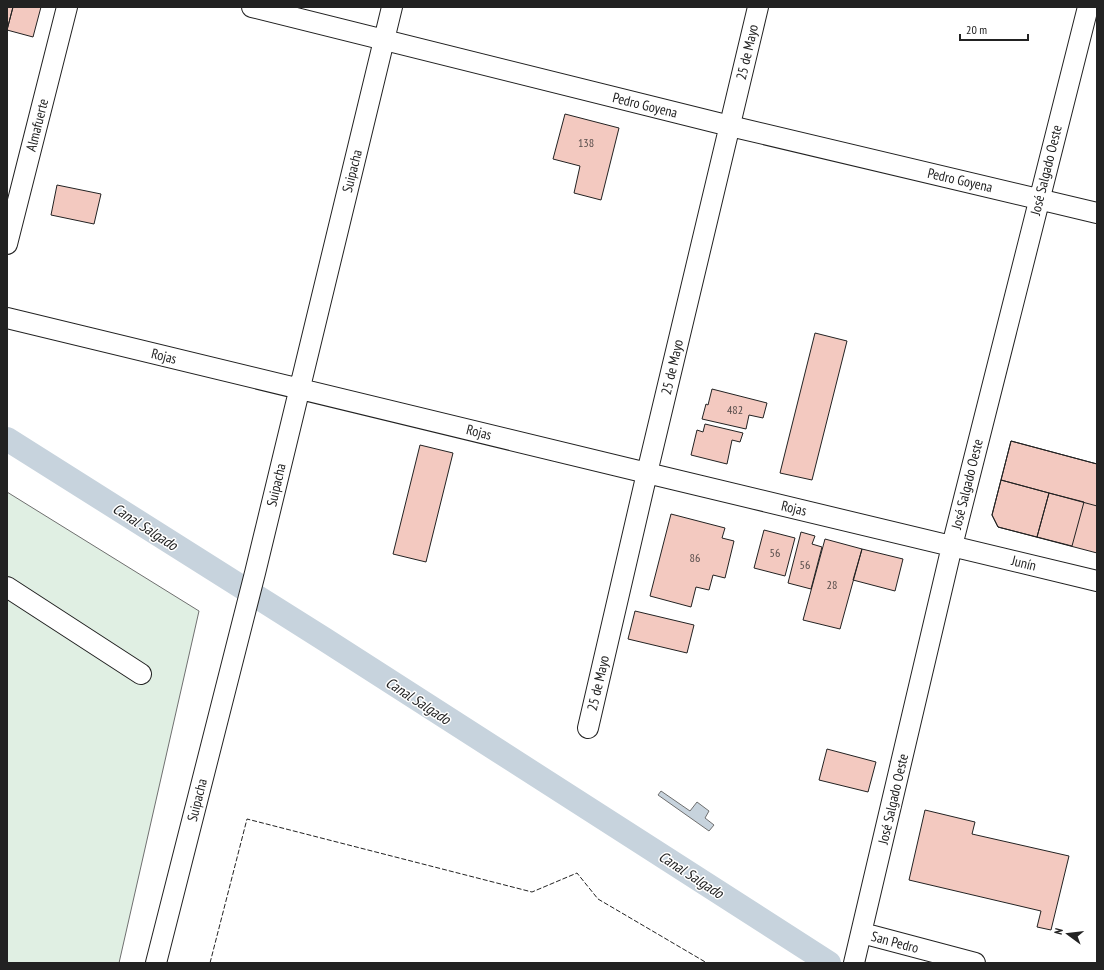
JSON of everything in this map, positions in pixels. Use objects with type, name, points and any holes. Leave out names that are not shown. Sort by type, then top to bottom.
[{"type":"street","name":"Almafuerte","points":[[7,244],[67,7]]},
{"type":"street","name":"Pedro Goyena","points":[[252,7],[730,126],[1097,213]]},
{"type":"street","name":"Suipacha","points":[[156,963],[255,573],[392,7]]},
{"type":"street","name":"25 de Mayo","points":[[588,728],[646,473],[758,7]]},
{"type":"street","name":"José Salgado Oeste","points":[[854,963],[952,546],[1088,7]]},
{"type":"street","name":"Rojas","points":[[7,318],[952,546]]},
{"type":"street","name":"Junín","points":[[952,546],[1097,580]]},
{"type":"street","points":[[7,587],[141,674]]},
{"type":"street","name":"San Pedro","points":[[862,933],[975,963]]},
{"type":"green space","points":[[7,492],[199,611],[119,963],[7,963]]},
{"type":"shaded area","points":[[661,791],[690,811],[697,802],[709,811],[705,818],[714,825],[709,831],[658,795]]},
{"type":"building","points":[[7,7],[13,7],[7,30]]},
{"type":"building","points":[[13,7],[41,7],[33,37],[7,30]]},
{"type":"building","points":[[565,114],[619,128],[601,200],[574,193],[580,166],[553,159]]},
{"type":"building","points":[[57,185],[101,194],[94,224],[51,215]]},
{"type":"building","points":[[815,333],[847,341],[812,480],[780,473]]},
{"type":"building","points":[[712,389],[767,403],[763,418],[749,415],[746,429],[702,419],[706,404],[708,405]]},
{"type":"building","points":[[705,424],[743,433],[740,442],[732,440],[727,464],[691,455],[697,430],[703,432]]},
{"type":"building","points":[[1011,441],[1097,464],[1097,553],[998,527],[992,515]]},
{"type":"building","points":[[1011,441],[1097,464],[1097,506],[1001,480]]},
{"type":"building","points":[[420,445],[453,453],[426,562],[393,554]]},
{"type":"building","points":[[1001,480],[1049,493],[1037,537],[998,527],[992,515]]},
{"type":"building","points":[[1049,493],[1084,502],[1072,546],[1037,537]]},
{"type":"building","points":[[671,514],[725,528],[722,538],[734,541],[725,578],[713,575],[709,590],[696,587],[691,607],[650,596]]},
{"type":"building","points":[[764,530],[795,538],[785,576],[754,568]]},
{"type":"building","points":[[801,532],[815,536],[812,544],[822,547],[811,589],[788,583]]},
{"type":"building","points":[[825,539],[862,549],[840,629],[803,620]]},
{"type":"building","points":[[862,549],[903,559],[895,591],[853,580]]},
{"type":"building","points":[[635,611],[694,625],[687,653],[628,639]]},
{"type":"building","points":[[827,749],[876,762],[868,792],[819,780]]},
{"type":"building","points":[[925,810],[975,822],[972,834],[1069,856],[1051,930],[1037,927],[1041,911],[909,880]]},
{"type":"waterway","name":"Canal Salgado","points":[[7,439],[324,639],[829,963]]},
{"type":"fence","points":[[210,963],[247,819],[532,892],[577,873],[598,899],[707,963]]}]
